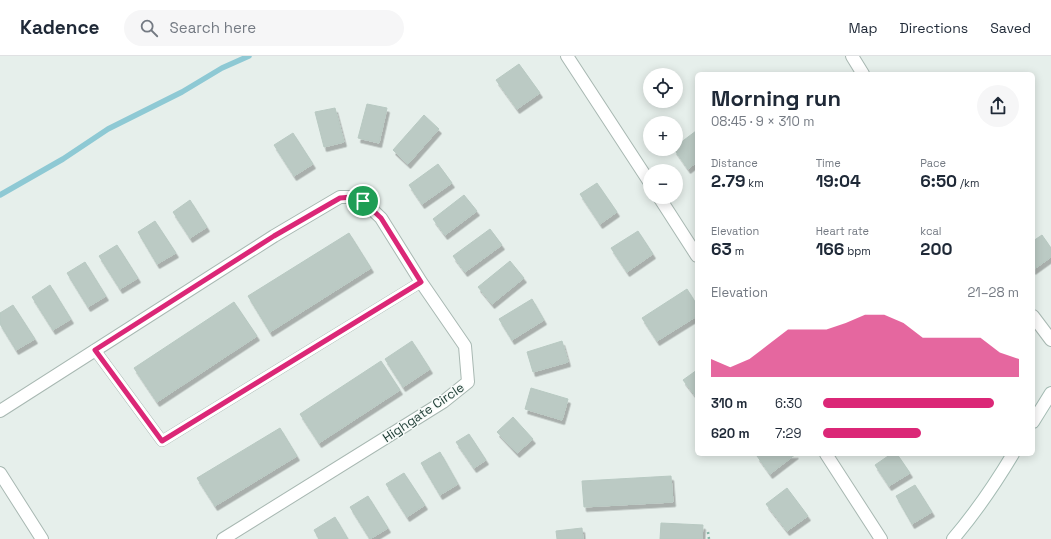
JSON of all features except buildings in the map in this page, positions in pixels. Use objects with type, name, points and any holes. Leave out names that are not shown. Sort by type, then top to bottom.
[{"type":"street","points":[[567,56],[643,172]]},
{"type":"street","points":[[852,56],[862,72]]},
{"type":"street","name":"Highgate Circle","points":[[0,411],[274,236],[340,198],[352,197],[363,201],[381,218],[421,282],[464,346],[468,382],[443,402],[223,539]]},
{"type":"street","points":[[664,204],[695,253]]},
{"type":"street","points":[[1035,319],[1051,340]]},
{"type":"street","points":[[1035,419],[1051,394]]},
{"type":"street","points":[[827,456],[881,539]]},
{"type":"street","points":[[953,539],[991,490],[1012,456]]},
{"type":"street","points":[[0,473],[42,539]]},
{"type":"lane","points":[[95,350],[162,441],[421,282]]},
{"type":"path","points":[[708,532],[709,539]]},
{"type":"waterway","points":[[0,195],[63,159],[108,129],[182,92],[222,68],[249,56]]},
{"type":"route","points":[[352,197],[363,201],[381,218],[421,282],[162,441],[95,350],[274,236],[340,198],[352,197]]}]
